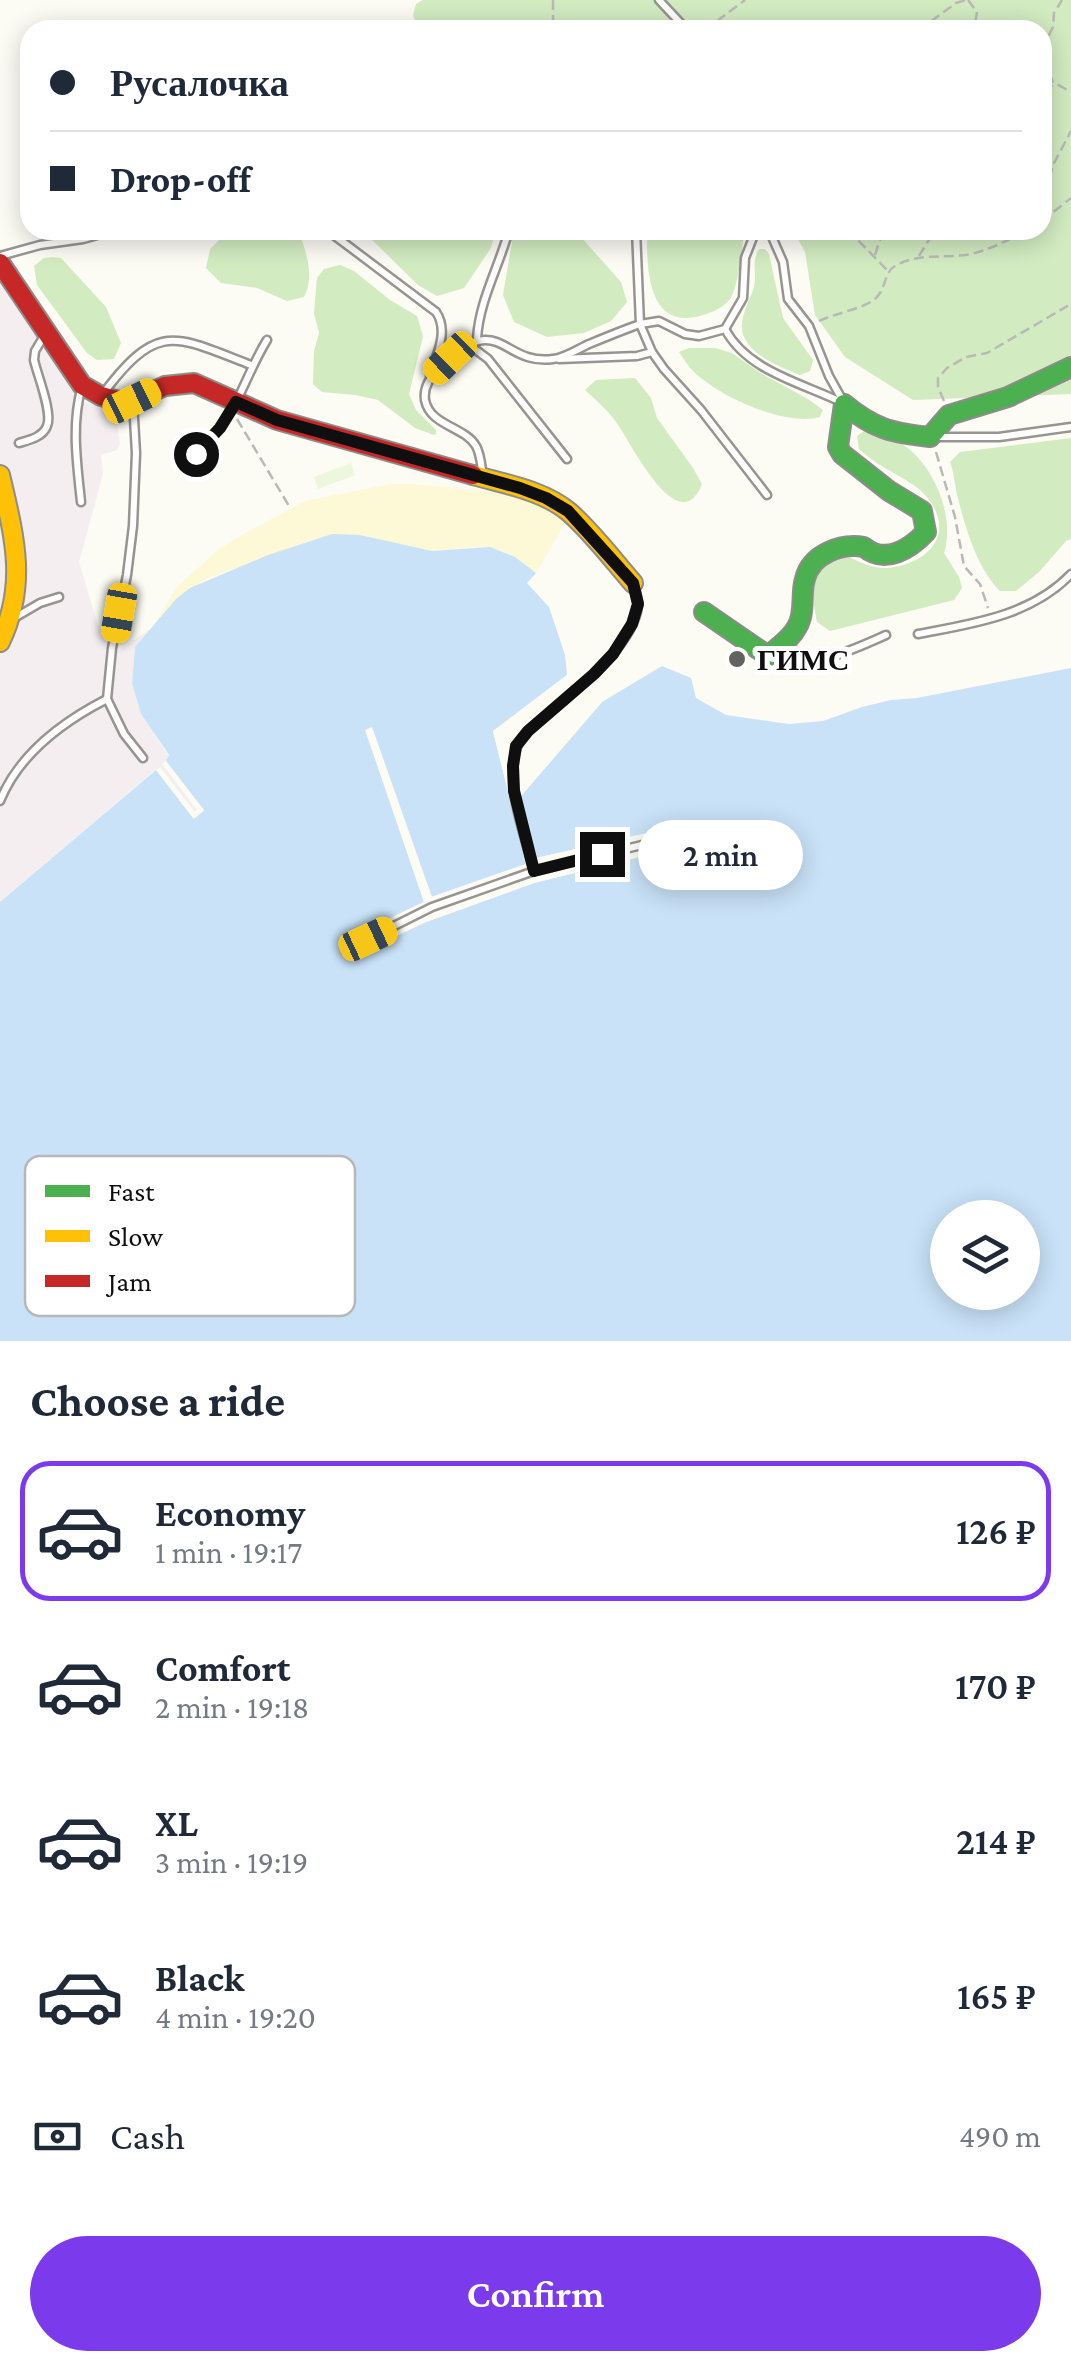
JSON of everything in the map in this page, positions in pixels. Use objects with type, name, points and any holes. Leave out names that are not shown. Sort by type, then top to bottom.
[{"type":"street","points":[[0,264],[82,385],[101,396],[126,403],[165,386],[194,384],[234,406],[277,420],[546,498],[568,511],[633,583]]},
{"type":"street","points":[[844,404],[881,432],[930,437],[949,415],[1008,396],[1071,367]]},
{"type":"street","points":[[704,612],[768,656],[800,621],[802,582],[817,560],[845,546],[899,555],[926,532],[922,511],[888,492],[842,454],[838,447],[844,404]]},
{"type":"street","points":[[0,475],[4,519],[18,584],[10,620],[0,642]]},
{"type":"lane","points":[[659,0],[678,20]]},
{"type":"lane","points":[[0,256],[76,240]]},
{"type":"lane","points":[[340,240],[436,312],[442,321],[425,400],[432,414],[471,440],[480,455],[483,477]]},
{"type":"lane","points":[[477,339],[483,300],[506,240]]},
{"type":"lane","points":[[636,240],[640,324],[652,352],[767,496]]},
{"type":"lane","points":[[553,359],[640,324],[660,321],[698,336],[725,329],[743,298],[745,258],[752,240]]},
{"type":"lane","points":[[774,240],[783,262],[788,299],[809,326],[844,404]]},
{"type":"lane","points":[[725,329],[731,341],[776,375],[844,404]]},
{"type":"lane","points":[[19,443],[38,437],[47,426],[49,413],[34,360],[46,333]]},
{"type":"lane","points":[[430,378],[477,339],[491,340],[531,358],[637,356],[652,352]]},
{"type":"lane","points":[[101,396],[122,368],[156,341],[188,340],[251,365]]},
{"type":"lane","points":[[196,454],[234,406],[266,340]]},
{"type":"lane","points":[[468,344],[488,359],[567,459]]},
{"type":"lane","points":[[81,502],[76,405],[82,385]]},
{"type":"lane","points":[[132,401],[136,453],[134,526],[107,698],[124,734],[143,758]]},
{"type":"lane","points":[[930,437],[999,438],[1071,427]]},
{"type":"lane","points":[[918,634],[992,620],[1023,607],[1069,579]]},
{"type":"lane","points":[[534,871],[514,791],[516,746],[613,654],[632,624],[638,604],[633,583]]},
{"type":"lane","points":[[10,620],[59,597]]},
{"type":"lane","points":[[768,656],[790,662],[815,659],[850,651],[886,635]]},
{"type":"lane","points":[[0,801],[25,761],[51,734],[107,698]]},
{"type":"lane","points":[[368,939],[432,908],[534,871],[672,838]]},
{"type":"path","points":[[718,20],[745,0]]},
{"type":"path","points":[[933,20],[956,2],[967,0]]},
{"type":"path","points":[[1052,29],[1054,13],[1062,0]]},
{"type":"path","points":[[1053,82],[1071,92]]},
{"type":"path","points":[[1052,169],[1071,130]]},
{"type":"path","points":[[858,240],[889,272]]},
{"type":"path","points":[[874,256],[880,240]]},
{"type":"path","points":[[918,258],[929,240]]},
{"type":"path","points":[[809,326],[874,301],[885,288],[893,267],[918,258],[970,254],[1009,240]]},
{"type":"path","points":[[949,415],[938,387],[938,378],[947,368],[966,357],[986,353],[1071,304]]},
{"type":"path","points":[[234,406],[240,428],[289,506]]},
{"type":"path","points":[[930,437],[955,517],[964,566],[980,584],[992,620]]},
{"type":"shaded area","points":[[0,276],[82,405],[85,402],[107,406],[116,417],[120,444],[117,450],[101,455],[103,474],[79,562],[100,632],[112,648],[118,651],[152,628],[135,647],[132,683],[141,714],[204,810],[194,819],[155,770],[0,902]]},
{"type":"green space","points":[[423,0],[1071,0],[1071,394],[913,400],[845,357],[815,315],[805,252],[798,240],[1052,240],[1052,20],[415,20],[416,4]]},
{"type":"green space","points":[[219,240],[301,240],[309,272],[304,297],[287,301],[257,288],[221,283],[206,268],[210,249]]},
{"type":"green space","points":[[372,240],[493,240],[464,288],[437,296],[418,285]]},
{"type":"green space","points":[[512,240],[584,240],[621,282],[627,302],[611,321],[584,333],[547,337],[514,322],[503,295]]},
{"type":"green space","points":[[647,240],[743,240],[738,276],[727,303],[696,317],[679,317],[658,302],[647,258]]},
{"type":"green space","points":[[759,249],[769,254],[783,318],[813,360],[810,371],[800,375],[760,355],[745,339],[743,318],[754,287]]},
{"type":"green space","points":[[52,257],[61,258],[106,307],[121,343],[114,359],[97,360],[87,353],[37,285],[34,266]]},
{"type":"green space","points":[[340,265],[417,316],[423,336],[409,394],[416,410],[436,434],[415,428],[378,400],[322,392],[313,384],[319,333],[314,313],[317,278],[324,269]]},
{"type":"green space","points":[[715,348],[732,353],[808,399],[823,410],[820,417],[789,418],[735,399],[691,369],[679,352]]},
{"type":"green space","points":[[635,378],[702,484],[692,499],[680,502],[667,494],[614,419],[585,390],[596,380]]},
{"type":"green space","points":[[864,431],[908,448],[930,474],[944,505],[944,553],[962,588],[954,600],[830,631],[817,622],[812,596],[817,572],[847,556],[880,568],[912,562],[931,548],[939,527],[937,514],[920,490],[859,449],[857,436]]},
{"type":"green space","points":[[1071,438],[1071,539],[1016,591],[1000,591],[974,550],[950,462],[960,452]]},
{"type":"green space","points":[[351,463],[355,475],[318,489],[314,477]]},
{"type":"sand","points":[[391,484],[508,493],[560,515],[564,525],[536,573],[502,551],[474,547],[432,551],[360,536],[332,535],[204,580],[176,599],[152,628],[178,586],[218,550],[242,535],[305,501]]},
{"type":"water","points":[[332,534],[360,535],[432,551],[490,547],[515,557],[536,573],[527,583],[549,607],[565,655],[567,675],[493,731],[526,864],[431,897],[372,728],[366,730],[424,902],[352,936],[360,953],[426,922],[534,883],[683,846],[678,826],[536,858],[521,796],[602,702],[662,666],[691,678],[696,698],[726,715],[789,724],[823,721],[891,700],[1071,668],[1071,1341],[0,1341],[0,902],[156,770],[193,818],[204,811],[166,761],[169,755],[141,714],[132,683],[135,647],[190,588],[268,555]]},
{"type":"pier","points":[[567,675],[571,678],[498,733],[530,867],[429,902],[426,907],[358,939],[362,946],[425,917],[532,878],[678,842],[675,832],[534,863],[516,794],[598,699],[602,702],[521,796],[536,858],[679,826],[684,846],[534,883],[426,922],[360,953],[352,936],[424,902],[365,730],[372,727],[432,897],[526,864],[493,731]]},
{"type":"pier","points":[[166,761],[204,810],[194,819],[156,770],[160,767],[195,812],[162,764]]},
{"type":"traffic: fast","points":[[704,612],[768,656],[797,627],[805,579],[820,557],[855,546],[889,555],[905,549],[926,532],[922,511],[842,454],[838,447],[844,404],[884,428],[930,437],[949,415],[1008,397],[1071,367]]},
{"type":"traffic: slow","points":[[0,475],[16,559],[14,600],[0,642]]},
{"type":"traffic: slow","points":[[473,475],[559,504],[586,528],[633,583]]},
{"type":"traffic: jam","points":[[0,263],[82,385],[101,396],[126,403],[165,386],[194,383],[277,420],[473,475]]},
{"type":"place","name":"ГИМС","points":[[737,659]]},
{"type":"route","points":[[196,454],[220,428],[236,402],[277,420],[520,488],[568,511],[633,583],[638,604],[632,624],[613,654],[516,746],[514,791],[534,871],[602,854]]}]
